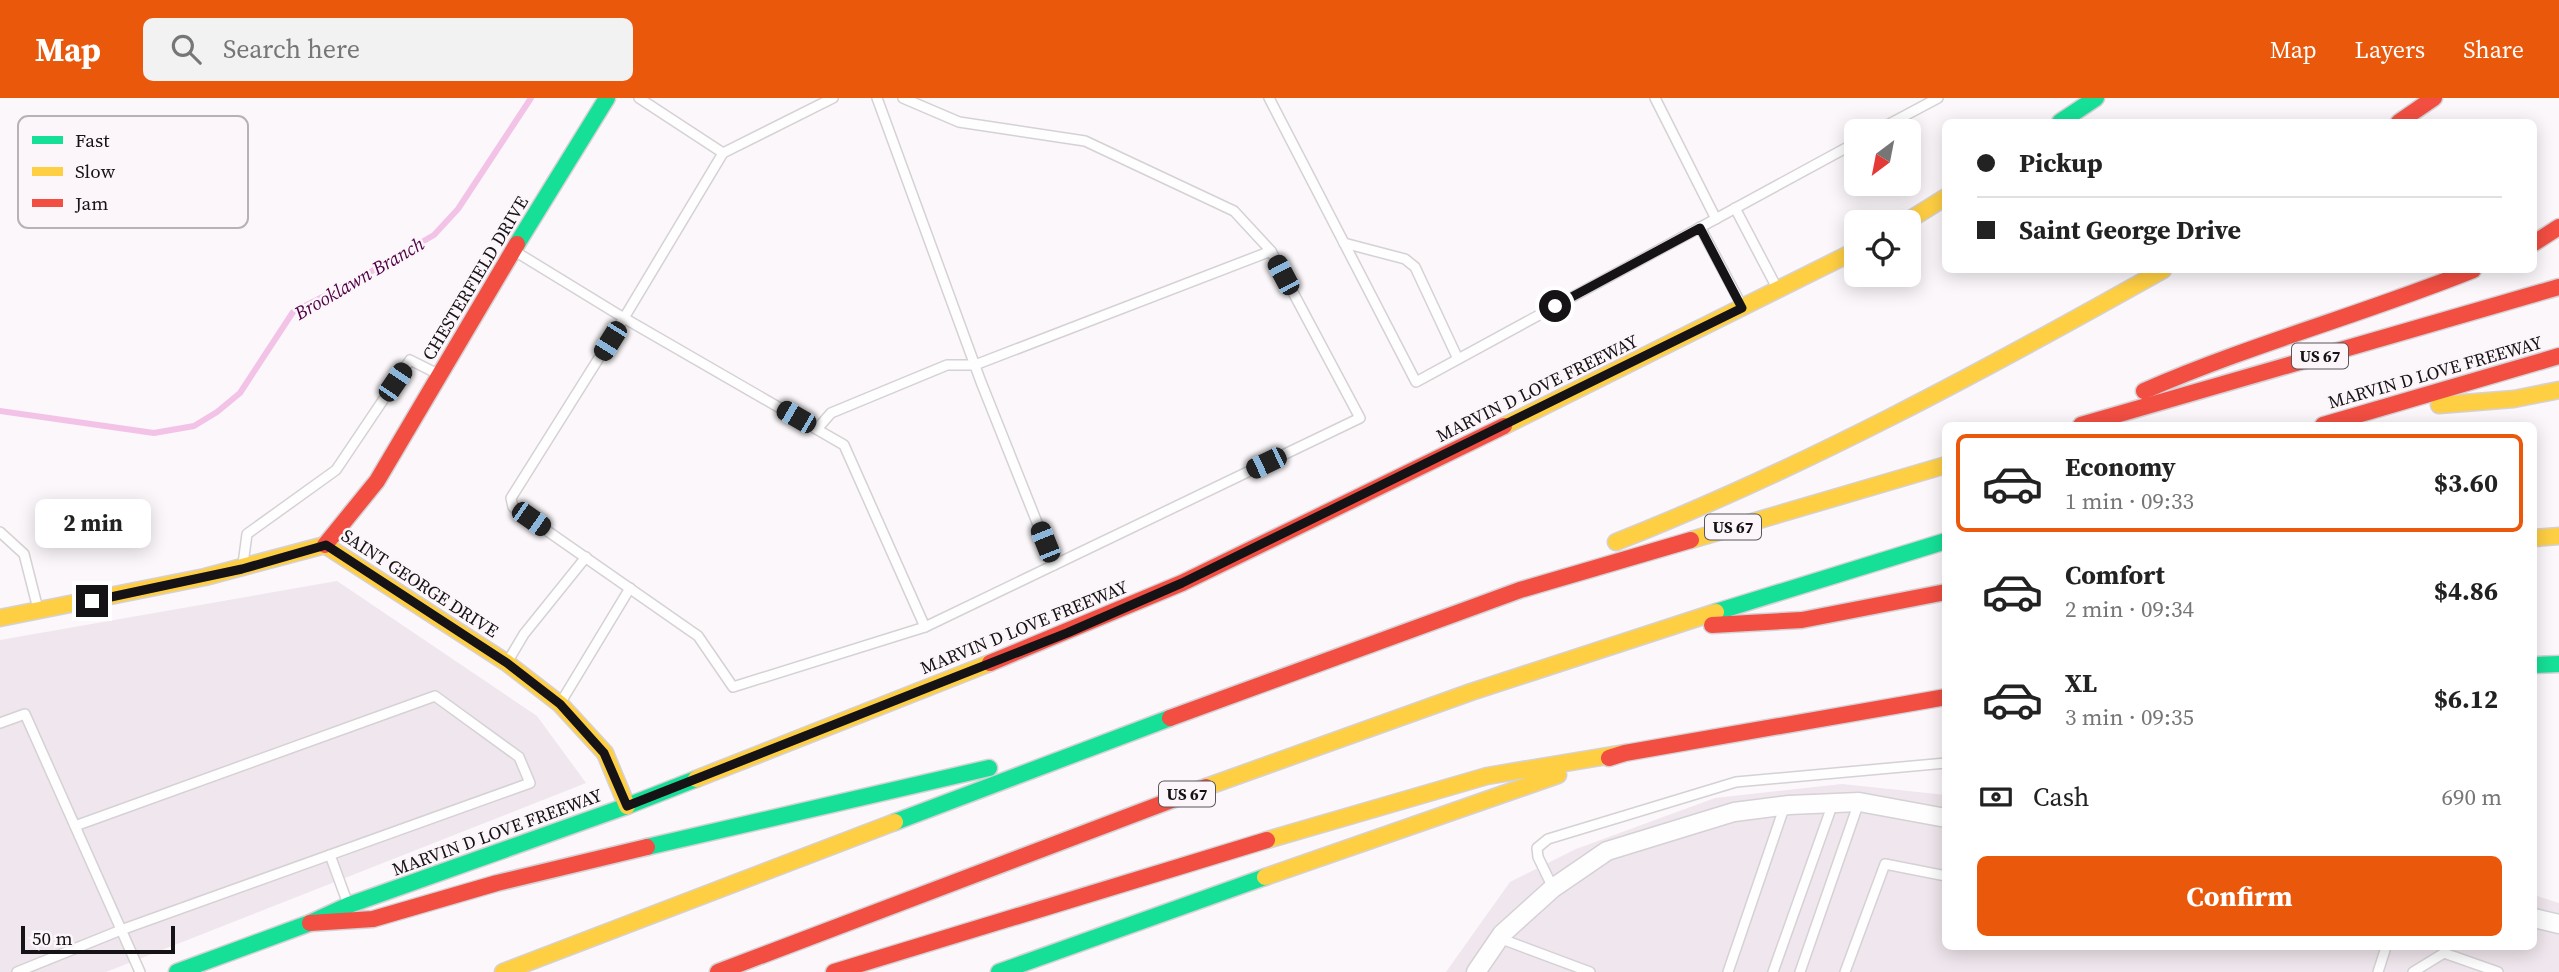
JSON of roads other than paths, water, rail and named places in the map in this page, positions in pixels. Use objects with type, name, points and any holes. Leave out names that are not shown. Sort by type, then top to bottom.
[{"type":"main road","name":"CHESTERFIELD DRIVE","points":[[326,545],[377,481],[607,98]]},
{"type":"main road","points":[[2064,119],[2095,98]]},
{"type":"main road","points":[[2403,119],[2434,98]]},
{"type":"main road","points":[[1921,213],[1942,200]]},
{"type":"main road","points":[[2537,241],[2559,228]]},
{"type":"main road","name":"MARVIN D LOVE FREEWAY","points":[[177,972],[310,923],[349,905],[627,806],[1054,638],[1182,583],[1844,257]]},
{"type":"main road","points":[[1520,590],[1548,568],[1699,509],[1818,455],[2044,337],[2158,273]]},
{"type":"main road","points":[[2077,422],[2185,372],[2429,289],[2466,273]]},
{"type":"main road","name":"US 67","points":[[2091,422],[2559,287]]},
{"type":"main road","name":"MARVIN D LOVE FREEWAY","points":[[2333,422],[2559,356]]},
{"type":"main road","points":[[2373,410],[2514,399],[2559,390]]},
{"type":"main road","name":"US 67","points":[[503,972],[1060,758],[1520,590],[1942,466]]},
{"type":"main road","points":[[2537,538],[2559,536]]},
{"type":"main road","name":"US 67","points":[[718,972],[1230,777],[1660,628],[1942,542]]},
{"type":"main road","name":"SAINT GEORGE DRIVE","points":[[0,618],[172,586],[326,545],[507,663],[560,704],[604,753],[627,806]]},
{"type":"main road","points":[[1660,628],[1802,620],[1942,593]]},
{"type":"main road","points":[[2537,665],[2559,664]]},
{"type":"main road","points":[[834,972],[1238,848],[1487,776],[1942,698]]},
{"type":"main road","points":[[999,972],[1443,813],[1625,753]]},
{"type":"main road","points":[[310,923],[373,919],[497,883],[770,817],[991,767],[1060,758]]},
{"type":"street","points":[[1476,972],[1499,938],[1553,888],[1607,851],[1734,812],[1785,805],[1859,802],[1942,817]]},
{"type":"street","points":[[2537,919],[2559,924]]},
{"type":"lane","points":[[639,98],[723,153]]},
{"type":"lane","points":[[832,98],[723,153],[511,498],[513,506],[698,635],[733,687],[925,626],[1360,418],[1271,251],[1234,211],[1085,141],[959,122],[903,98]]},
{"type":"lane","points":[[877,98],[975,365],[1054,565]]},
{"type":"lane","points":[[1269,98],[1416,382],[1844,149]]},
{"type":"lane","points":[[1655,98],[1716,219]]},
{"type":"lane","points":[[1899,119],[1938,98]]},
{"type":"lane","points":[[1735,208],[1778,290]]},
{"type":"lane","points":[[1700,228],[1742,308]]},
{"type":"lane","points":[[1344,243],[1405,259],[1415,267],[1458,359]]},
{"type":"lane","points":[[513,251],[844,445],[925,626]]},
{"type":"lane","points":[[817,429],[831,413],[947,365],[975,365],[1271,251]]},
{"type":"lane","points":[[242,569],[247,534],[336,470],[410,360],[440,375]]},
{"type":"lane","points":[[0,532],[24,554],[39,611]]},
{"type":"lane","points":[[507,663],[524,634],[586,557]]},
{"type":"lane","points":[[560,704],[630,588]]},
{"type":"lane","points":[[18,972],[121,930],[530,783],[519,757],[435,696],[75,826]]},
{"type":"lane","points":[[0,723],[24,714],[140,972]]},
{"type":"lane","points":[[1553,888],[1538,857],[1538,848],[1548,839],[1735,782],[1942,763]]},
{"type":"lane","points":[[1800,972],[1859,802]]},
{"type":"lane","points":[[1773,972],[1833,803]]},
{"type":"lane","points":[[1728,972],[1785,805]]},
{"type":"lane","points":[[330,855],[349,905]]},
{"type":"lane","points":[[1845,972],[1885,864],[1942,875]]},
{"type":"lane","points":[[1499,938],[1590,972]]},
{"type":"lane","points":[[2378,972],[2385,950]]},
{"type":"lane","points":[[2413,972],[2444,953],[2498,972]]},
{"type":"waterway","name":"Brooklawn Branch","points":[[0,411],[154,433],[194,426],[240,393],[293,312],[360,278],[434,235],[458,209],[531,98]]}]
